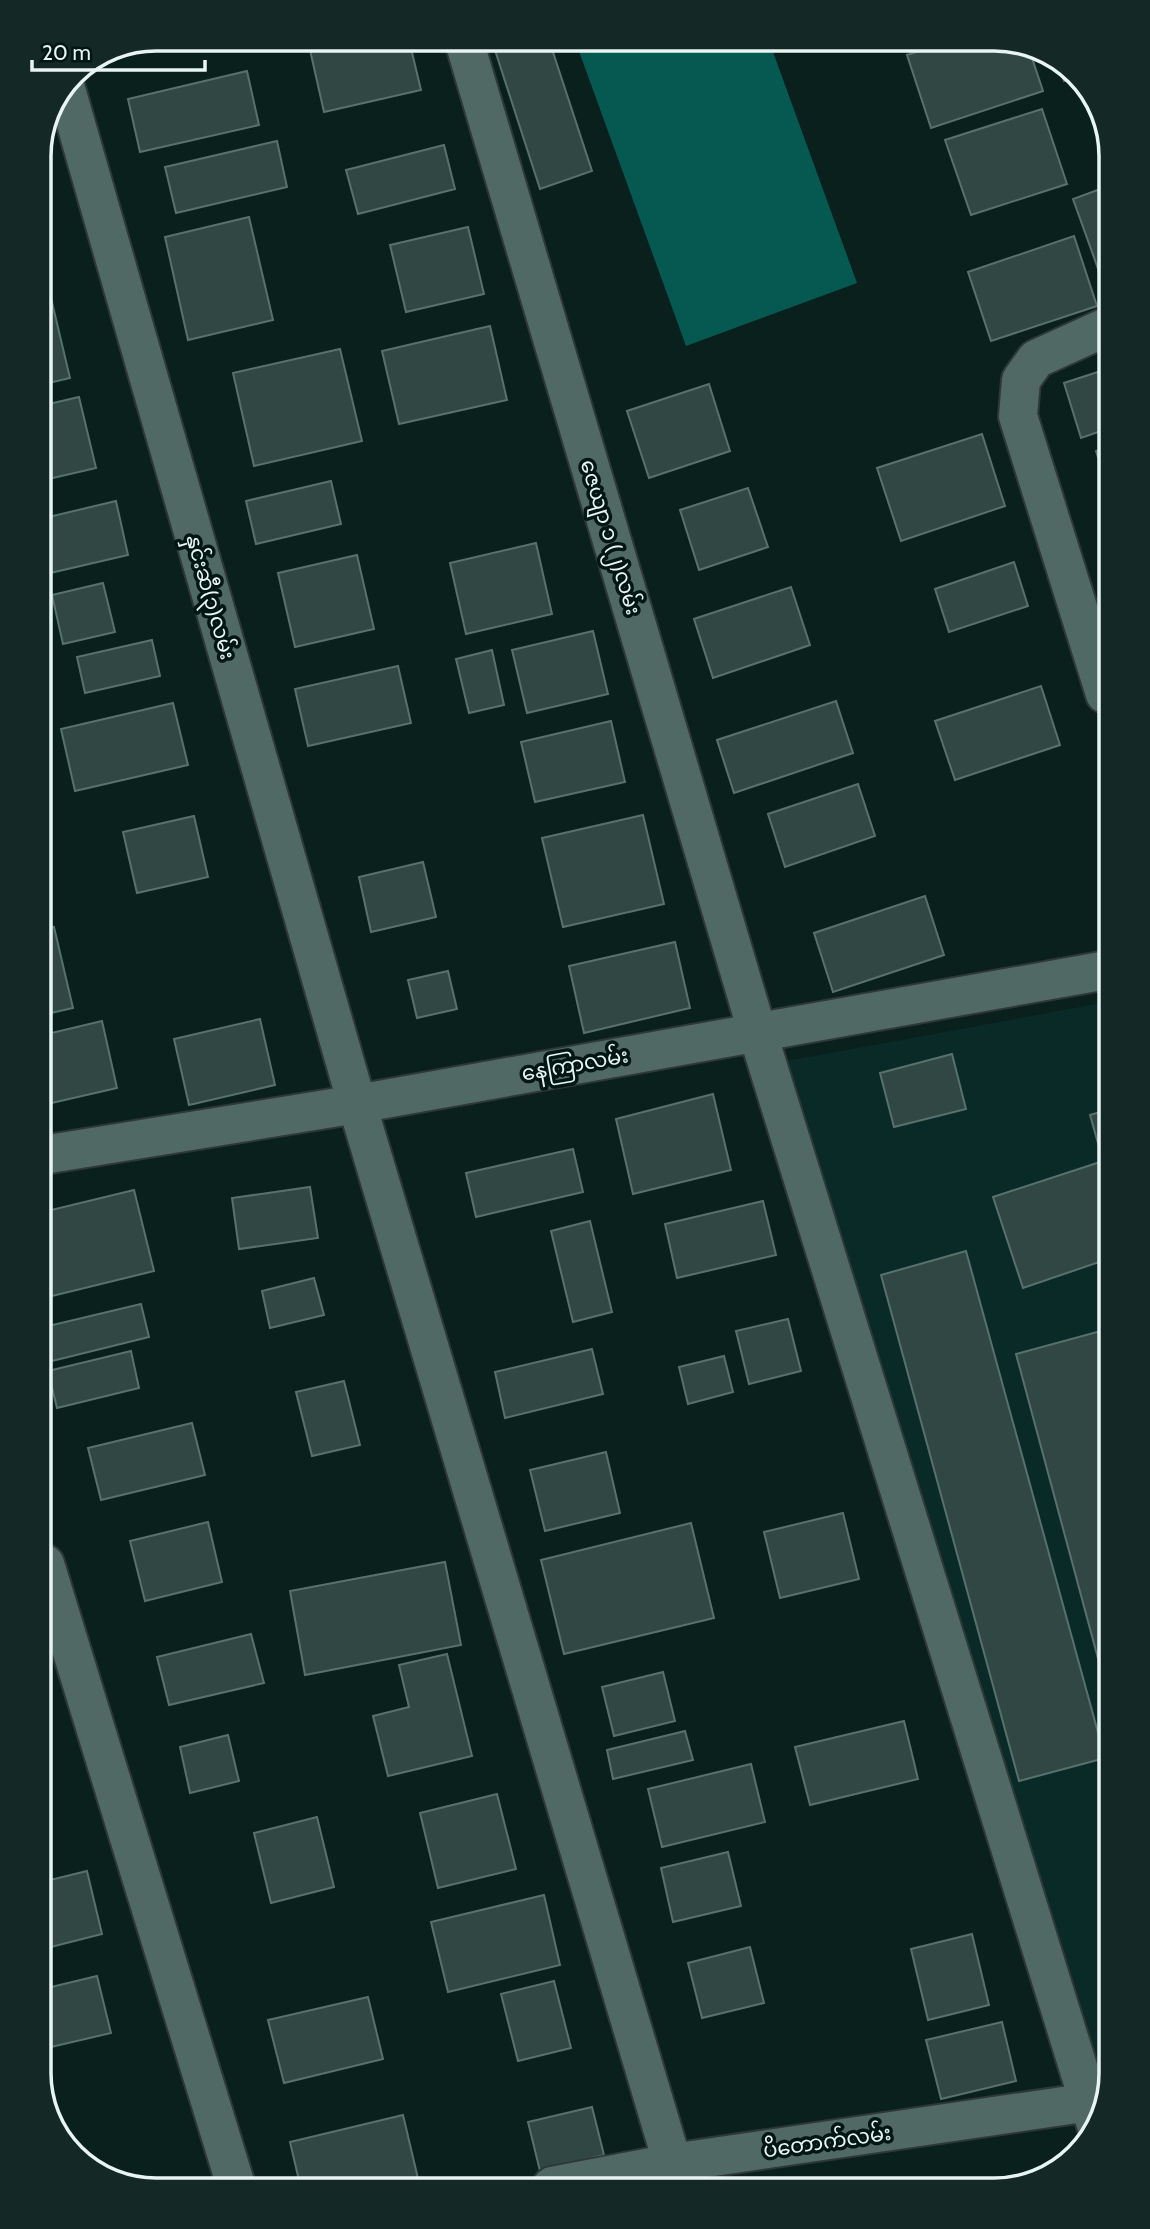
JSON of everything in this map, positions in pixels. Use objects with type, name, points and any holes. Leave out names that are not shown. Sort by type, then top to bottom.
[{"type":"street","name":"ဇေယျာ ၁ (၂)လမ်း","points":[[467,51],[757,1031],[1095,2105]]},
{"type":"street","name":"နှင်းဆီ(၃)လမ်း","points":[[68,99],[357,1104],[676,2174]]},
{"type":"street","points":[[1099,330],[1036,359],[1021,380],[1018,416],[1099,675]]},
{"type":"street","name":"နေကြာလမ်း","points":[[51,1154],[357,1104],[1099,971]]},
{"type":"street","points":[[51,1584],[234,2178]]},
{"type":"street","name":"ပိတောက်လမ်း","points":[[635,2178],[676,2174],[1093,2110]]},
{"type":"shaded area","points":[[579,51],[773,51],[857,283],[686,346]]},
{"type":"shaded area","points":[[1099,1003],[1098,2082],[781,1062]]},
{"type":"building","points":[[310,51],[412,51],[421,90],[324,112]]},
{"type":"building","points":[[495,51],[553,51],[592,171],[540,189]]},
{"type":"building","points":[[919,51],[1001,51],[1022,54],[1032,58],[1043,91],[931,128],[907,55]]},
{"type":"building","points":[[247,71],[259,125],[140,152],[128,99]]},
{"type":"building","points":[[1042,109],[1067,184],[971,215],[945,140]]},
{"type":"building","points":[[277,141],[287,187],[176,213],[165,167]]},
{"type":"building","points":[[444,145],[455,189],[358,214],[346,170]]},
{"type":"building","points":[[1099,189],[1099,271],[1073,199]]},
{"type":"building","points":[[249,217],[273,320],[188,340],[165,237]]},
{"type":"building","points":[[468,227],[484,294],[406,312],[390,245]]},
{"type":"building","points":[[1074,236],[1097,306],[991,341],[968,272]]},
{"type":"building","points":[[51,298],[70,378],[51,382]]},
{"type":"building","points":[[490,326],[507,400],[399,424],[382,351]]},
{"type":"building","points":[[340,349],[362,441],[254,466],[233,373]]},
{"type":"building","points":[[1099,372],[1099,432],[1081,438],[1064,383]]},
{"type":"building","points":[[709,384],[730,451],[649,478],[627,411]]},
{"type":"building","points":[[79,397],[96,468],[51,478],[51,403]]},
{"type":"building","points":[[982,434],[1005,506],[901,541],[877,468]]},
{"type":"building","points":[[331,481],[341,524],[256,544],[246,501]]},
{"type":"building","points":[[748,488],[768,547],[699,570],[680,510]]},
{"type":"building","points":[[116,501],[128,555],[51,573],[51,516]]},
{"type":"building","points":[[536,543],[552,614],[466,634],[450,563]]},
{"type":"building","points":[[357,555],[374,629],[295,647],[278,573]]},
{"type":"building","points":[[1014,562],[1028,606],[949,632],[935,589]]},
{"type":"building","points":[[103,583],[115,632],[63,644],[52,595]]},
{"type":"building","points":[[791,587],[810,645],[713,678],[694,619]]},
{"type":"building","points":[[593,631],[608,694],[527,713],[512,650]]},
{"type":"building","points":[[152,640],[160,676],[85,693],[77,657]]},
{"type":"building","points":[[492,650],[504,705],[469,713],[456,659]]},
{"type":"building","points":[[398,666],[411,723],[308,746],[295,689]]},
{"type":"building","points":[[1041,686],[1060,745],[955,780],[935,721]]},
{"type":"building","points":[[836,701],[853,753],[734,793],[717,740]]},
{"type":"building","points":[[173,703],[188,765],[75,791],[61,729]]},
{"type":"building","points":[[611,721],[625,782],[535,802],[521,742]]},
{"type":"building","points":[[858,784],[875,836],[785,867],[768,814]]},
{"type":"building","points":[[643,815],[664,904],[563,927],[542,838]]},
{"type":"building","points":[[194,816],[208,877],[137,893],[123,832]]},
{"type":"building","points":[[423,862],[436,917],[371,932],[359,877]]},
{"type":"building","points":[[925,896],[944,955],[833,992],[814,933]]},
{"type":"building","points":[[54,927],[73,1008],[51,1013],[51,928]]},
{"type":"building","points":[[675,942],[690,1008],[584,1033],[569,966]]},
{"type":"building","points":[[448,971],[457,1009],[417,1018],[408,980]]},
{"type":"building","points":[[260,1019],[275,1085],[189,1105],[174,1039]]},
{"type":"building","points":[[102,1021],[117,1088],[51,1103],[51,1033]]},
{"type":"building","points":[[952,1054],[966,1109],[894,1127],[880,1073]]},
{"type":"building","points":[[713,1094],[731,1170],[633,1194],[616,1119]]},
{"type":"building","points":[[1099,1112],[1099,1147],[1090,1115]]},
{"type":"building","points":[[573,1149],[583,1192],[476,1217],[466,1173]]},
{"type":"building","points":[[1099,1162],[1099,1262],[1023,1288],[993,1197]]},
{"type":"building","points":[[310,1187],[318,1238],[239,1249],[232,1198]]},
{"type":"building","points":[[134,1190],[154,1271],[51,1296],[51,1210]]},
{"type":"building","points":[[763,1201],[776,1255],[677,1278],[665,1224]]},
{"type":"building","points":[[590,1221],[612,1312],[573,1322],[551,1231]]},
{"type":"building","points":[[966,1251],[1099,1736],[1099,1760],[1019,1781],[881,1275]]},
{"type":"building","points":[[314,1278],[324,1315],[270,1328],[262,1291]]},
{"type":"building","points":[[141,1304],[149,1337],[51,1361],[51,1325]]},
{"type":"building","points":[[788,1319],[801,1371],[749,1384],[736,1331]]},
{"type":"building","points":[[1099,1331],[1099,1662],[1016,1354]]},
{"type":"building","points":[[592,1349],[603,1394],[505,1418],[495,1372]]},
{"type":"building","points":[[131,1351],[139,1388],[57,1408],[51,1370]]},
{"type":"building","points":[[724,1356],[733,1392],[688,1404],[679,1367]]},
{"type":"building","points":[[344,1381],[360,1445],[312,1456],[296,1392]]},
{"type":"building","points":[[192,1423],[205,1475],[101,1500],[88,1448]]},
{"type":"building","points":[[606,1452],[620,1513],[545,1531],[530,1470]]},
{"type":"building","points":[[843,1513],[859,1579],[780,1598],[764,1532]]},
{"type":"building","points":[[208,1522],[222,1582],[145,1601],[130,1541]]},
{"type":"building","points":[[691,1523],[714,1618],[564,1654],[541,1560]]},
{"type":"building","points":[[445,1562],[461,1645],[305,1675],[290,1591]]},
{"type":"building","points":[[251,1634],[264,1683],[169,1705],[157,1657]]},
{"type":"building","points":[[447,1654],[472,1756],[388,1776],[373,1716],[409,1707],[399,1665]]},
{"type":"building","points":[[663,1672],[675,1721],[614,1736],[602,1687]]},
{"type":"building","points":[[904,1721],[918,1779],[810,1805],[795,1747]]},
{"type":"building","points":[[685,1731],[693,1760],[613,1779],[607,1750]]},
{"type":"building","points":[[228,1735],[239,1781],[190,1793],[180,1747]]},
{"type":"building","points":[[751,1764],[765,1822],[662,1847],[648,1789]]},
{"type":"building","points":[[497,1794],[516,1869],[438,1888],[420,1813]]},
{"type":"building","points":[[317,1817],[334,1887],[271,1903],[254,1833]]},
{"type":"building","points":[[728,1852],[741,1906],[673,1922],[661,1868]]},
{"type":"building","points":[[87,1871],[102,1934],[51,1947],[51,1880]]},
{"type":"building","points":[[544,1895],[560,1965],[448,1992],[431,1922]]},
{"type":"building","points":[[972,1934],[989,2005],[928,2020],[911,1949]]},
{"type":"building","points":[[750,1947],[764,2003],[702,2018],[688,1963]]},
{"type":"building","points":[[97,1976],[111,2033],[51,2047],[51,1987]]},
{"type":"building","points":[[554,1981],[571,2048],[518,2061],[501,1994]]},
{"type":"building","points":[[368,1997],[383,2059],[284,2083],[268,2020]]},
{"type":"building","points":[[1002,2022],[1016,2081],[941,2099],[926,2040]]},
{"type":"building","points":[[592,2107],[604,2155],[540,2171],[528,2122]]},
{"type":"building","points":[[403,2115],[418,2178],[298,2178],[290,2142]]}]
